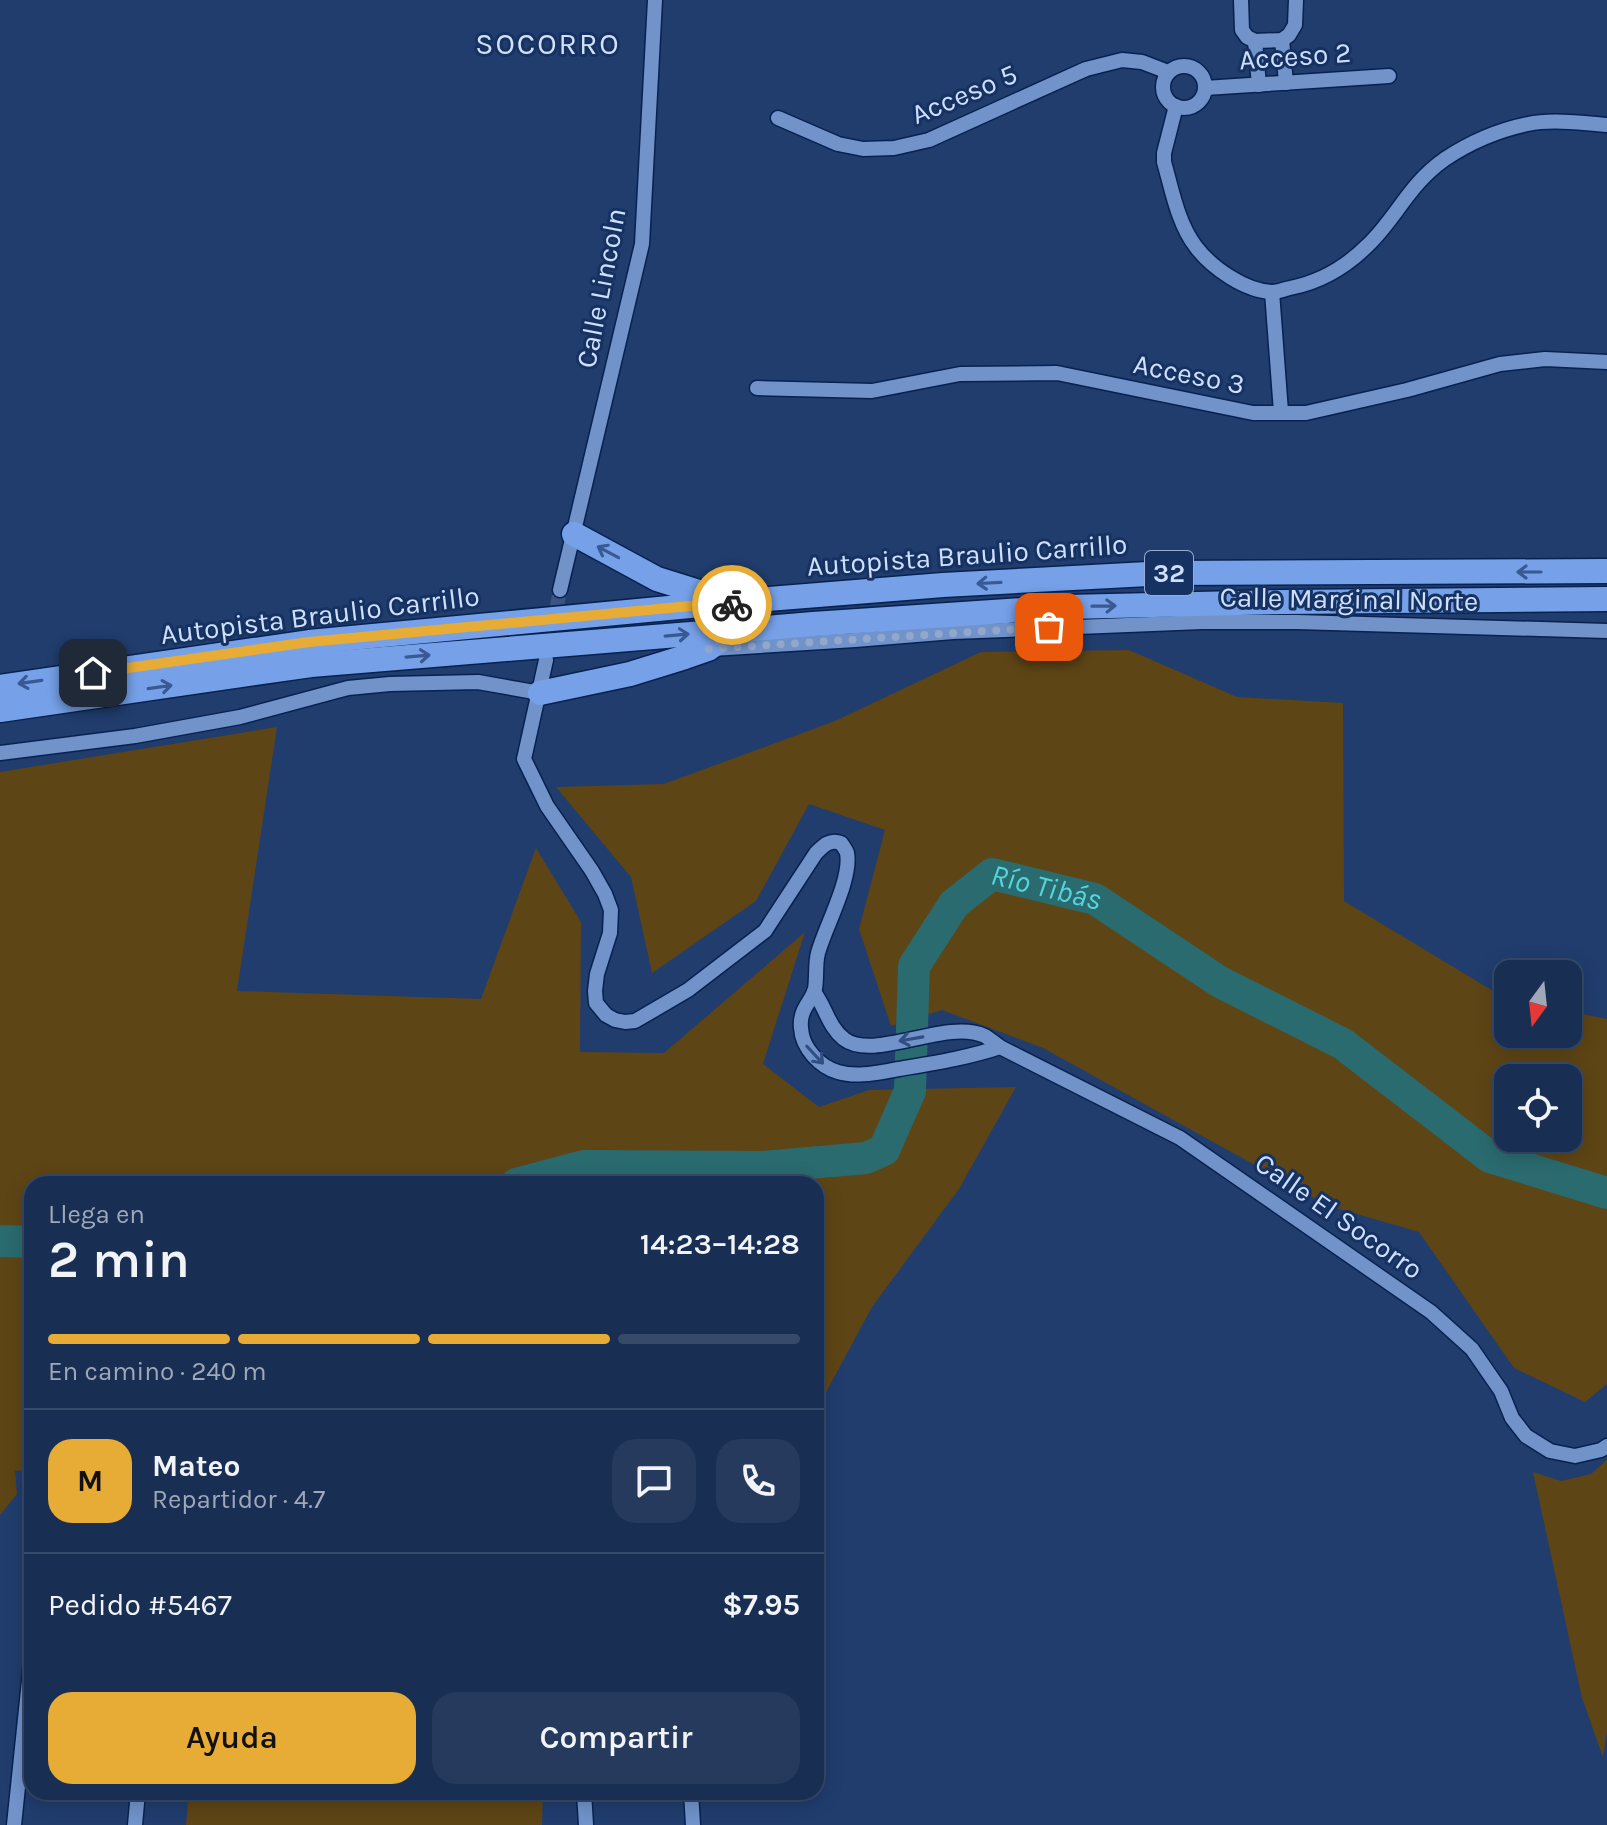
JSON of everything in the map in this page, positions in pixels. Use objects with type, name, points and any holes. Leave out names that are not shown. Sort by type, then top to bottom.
[{"type":"highway","points":[[540,693],[630,674],[708,649],[733,631],[732,602],[657,579],[574,534]]},
{"type":"highway","name":"Autopista Braulio Carrillo","points":[[0,687],[309,642],[943,585],[1167,573],[1607,571]]},
{"type":"highway","name":"Autopista Braulio Carrillo","points":[[0,710],[311,665],[1067,607],[1607,599]]},
{"type":"street","name":"Calle Lincoln","points":[[574,534],[642,244],[655,0]]},
{"type":"street","points":[[1241,0],[1242,30],[1255,41],[1282,40],[1289,35],[1295,25],[1296,0]]},
{"type":"street","points":[[1282,40],[1286,83]]},
{"type":"street","points":[[1255,41],[1259,85]]},
{"type":"street","name":"Acceso 5","points":[[778,118],[838,144],[863,149],[894,148],[929,140],[1086,69],[1122,60],[1142,62],[1168,72]]},
{"type":"street","points":[[1180,66],[1192,68],[1202,76],[1205,88],[1195,104],[1183,108],[1176,106],[1163,91],[1168,72],[1180,66]]},
{"type":"street","name":"Acceso 2","points":[[1205,88],[1389,76]]},
{"type":"street","points":[[1176,106],[1164,162],[1181,220],[1195,246],[1219,271],[1248,286],[1272,292],[1302,286],[1334,274],[1369,244],[1418,182],[1445,160],[1478,140],[1530,123],[1607,125]]},
{"type":"street","points":[[1272,292],[1281,412]]},
{"type":"street","name":"Acceso 3","points":[[757,388],[872,391],[960,374],[1057,373],[1253,413],[1306,413],[1407,390],[1500,364],[1545,359],[1607,362]]},
{"type":"street","points":[[560,590],[574,534]]},
{"type":"street","name":"Calle Marginal Norte","points":[[708,649],[953,632],[1202,622],[1607,631]]},
{"type":"street","points":[[546,660],[524,759],[547,806],[592,871],[611,910],[610,933],[595,991],[596,1003],[606,1015],[625,1022],[635,1021],[688,990],[765,931],[816,853],[835,841],[847,851],[847,865],[818,954],[814,992],[805,1006],[801,1021],[800,1032],[811,1053],[837,1072],[856,1074],[975,1056],[1000,1047]]},
{"type":"street","points":[[0,753],[135,736],[240,717],[348,688],[478,682],[540,693]]},
{"type":"street","name":"Calle El Socorro","points":[[814,992],[826,1016],[850,1043],[874,1045],[948,1032],[984,1036],[1180,1138],[1431,1312],[1472,1349],[1501,1391],[1512,1418],[1526,1436],[1550,1451],[1575,1456],[1607,1446]]},
{"type":"street","points":[[14,1825],[24,1729]]},
{"type":"street","points":[[135,1825],[137,1800]]},
{"type":"street","points":[[584,1800],[586,1825]]},
{"type":"street","points":[[691,1800],[693,1825]]},
{"type":"shaded area","points":[[1129,650],[1237,697],[1343,703],[1344,901],[1494,992],[1494,1048],[1582,1048],[1582,1014],[1607,1019],[1607,1384],[1585,1402],[1514,1368],[1419,1232],[1329,1206],[1043,1048],[942,1010],[891,1026],[859,929],[885,830],[809,804],[756,901],[652,973],[631,877],[556,787],[664,784],[835,721],[981,652]]},
{"type":"shaded area","points":[[277,727],[237,991],[481,999],[536,848],[581,922],[580,1052],[664,1053],[805,932],[763,1064],[819,1107],[869,1090],[1016,1087],[959,1189],[872,1307],[824,1396],[824,1176],[24,1176],[24,1470],[15,1471],[17,1494],[0,1515],[0,772]]},
{"type":"shaded area","points":[[1607,1460],[1607,1731],[1603,1757],[1582,1698],[1533,1472],[1561,1481],[1591,1474]]},
{"type":"shaded area","points":[[188,1800],[543,1800],[542,1825],[186,1825]]},
{"type":"waterway","name":"Río Tibás","points":[[546,1176],[584,1166],[763,1167],[866,1158],[884,1150],[910,1091],[914,966],[954,904],[992,874],[1095,899],[1220,982],[1343,1044],[1490,1157],[1607,1193]]},
{"type":"waterway","name":"Río Tibás","points":[[0,1241],[24,1242]]},
{"type":"tunnel","points":[[548,651],[560,590]]},
{"type":"way so far","points":[[732,605],[733,631],[708,649],[1049,627]]},
{"type":"district","name":"SOCORRO","points":[[548,44]]},
{"type":"route","points":[[93,673],[309,642],[732,602],[732,605]]}]
